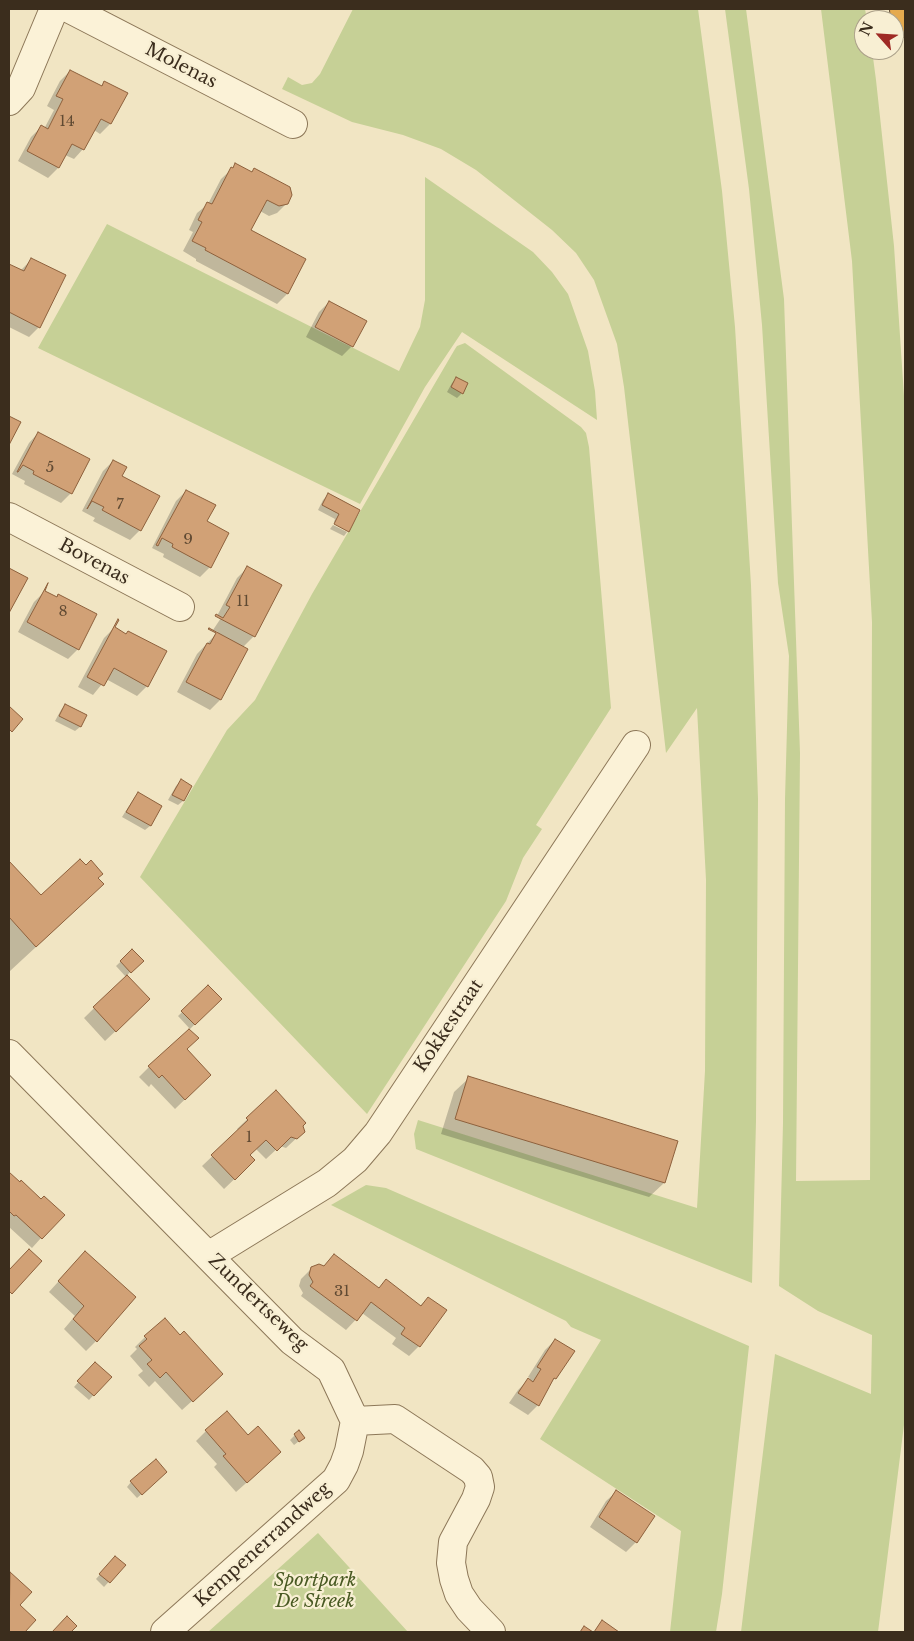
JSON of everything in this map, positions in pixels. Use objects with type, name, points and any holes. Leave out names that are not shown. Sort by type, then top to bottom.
[{"type":"highway","points":[[904,9],[905,23]]},
{"type":"street","points":[[9,101],[21,88],[54,9]]},
{"type":"street","name":"Molenas","points":[[70,9],[293,124]]},
{"type":"street","name":"Bovenas","points":[[9,516],[180,607]]},
{"type":"street","name":"Kokkestraat","points":[[210,1255],[327,1183],[355,1160],[378,1132],[636,745]]},
{"type":"street","name":"Zundertseweg","points":[[9,1054],[210,1255],[292,1341],[331,1370],[356,1420]]},
{"type":"street","points":[[356,1420],[395,1419],[472,1470],[478,1477],[480,1487],[476,1499],[453,1542],[451,1563],[454,1579],[460,1594],[469,1609],[491,1632]]},
{"type":"street","name":"Kempenerrandweg","points":[[165,1632],[336,1480],[349,1451],[356,1420]]},
{"type":"green space","points":[[353,9],[698,9],[722,191],[735,327],[751,585],[758,799],[756,1121],[752,1283],[416,1149],[414,1134],[418,1120],[697,1208],[705,1071],[706,880],[697,708],[666,753],[624,387],[617,344],[594,280],[576,253],[552,230],[476,170],[441,149],[403,135],[352,122],[282,89],[288,77],[302,85],[312,83],[320,74]]},
{"type":"green space","points":[[725,9],[746,9],[784,299],[800,753],[796,1181],[870,1180],[872,622],[852,261],[821,9],[865,9],[854,10],[854,60],[873,60],[894,246],[905,411],[905,1417],[878,1632],[741,1632],[775,1354],[871,1394],[872,1335],[818,1311],[779,1286],[783,1123],[785,799],[789,656],[778,583],[762,325],[749,189]]},
{"type":"green space","points":[[425,177],[533,252],[552,272],[568,294],[588,351],[595,391],[597,420],[462,332],[425,387],[360,504],[38,348],[107,224],[399,371],[420,327],[425,300]]},
{"type":"green space","points":[[465,343],[581,427],[586,433],[589,447],[611,708],[536,825],[542,829],[523,858],[506,901],[367,1114],[140,877],[227,730],[255,700],[312,594],[455,349],[457,346]]},
{"type":"green space","points":[[366,1185],[386,1188],[749,1346],[722,1594],[716,1632],[670,1632],[681,1531],[540,1439],[601,1340],[571,1327],[566,1321],[331,1205]]},
{"type":"green space","name":"Sportpark De Streek","points":[[318,1533],[408,1632],[208,1632]]},
{"type":"building","points":[[70,70],[102,86],[104,81],[128,93],[111,124],[101,119],[84,150],[72,144],[59,168],[27,151],[41,125],[48,129],[63,99],[56,96]]},
{"type":"building","points":[[235,163],[252,172],[254,168],[290,187],[292,195],[288,204],[279,206],[267,200],[251,230],[306,259],[288,294],[205,250],[206,248],[192,241],[202,222],[198,220],[207,202],[212,204],[231,167],[233,168]]},
{"type":"building","points":[[31,258],[66,275],[40,328],[9,312],[9,264],[24,271]]},
{"type":"building","points":[[329,301],[367,321],[353,347],[315,327]]},
{"type":"building","points":[[456,377],[468,383],[463,394],[451,387]]},
{"type":"building","points":[[9,416],[21,422],[9,445]]},
{"type":"building","points":[[38,432],[90,459],[72,494],[33,474],[34,471],[23,465],[17,472]]},
{"type":"building","points":[[113,460],[127,467],[122,476],[160,496],[141,531],[102,510],[104,507],[92,501],[87,509]]},
{"type":"building","points":[[186,490],[216,505],[207,521],[229,533],[211,568],[172,547],[173,544],[162,538],[158,546],[156,545]]},
{"type":"building","points":[[328,493],[360,510],[349,532],[334,524],[339,514],[322,505]]},
{"type":"building","points":[[247,566],[282,585],[255,637],[215,616],[216,614],[223,618],[230,607],[226,605]]},
{"type":"building","points":[[9,568],[28,578],[9,613]]},
{"type":"building","points":[[48,583],[45,591],[57,597],[58,594],[97,614],[79,650],[27,622]]},
{"type":"building","points":[[118,619],[115,627],[126,634],[128,631],[167,651],[148,687],[114,668],[104,686],[87,677]]},
{"type":"building","points":[[209,628],[248,649],[221,700],[186,682],[207,643],[210,644],[216,633]]},
{"type":"building","points":[[65,704],[87,715],[81,727],[59,716]]},
{"type":"building","points":[[9,706],[23,719],[12,732],[9,729]]},
{"type":"building","points":[[181,779],[192,786],[184,801],[172,795]]},
{"type":"building","points":[[138,792],[162,806],[151,826],[126,812]]},
{"type":"building","points":[[80,859],[86,865],[91,860],[103,874],[98,878],[104,884],[36,947],[9,917],[9,861],[41,895]]},
{"type":"building","points":[[132,949],[144,961],[131,973],[120,961]]},
{"type":"building","points":[[127,975],[150,999],[116,1032],[93,1007]]},
{"type":"building","points":[[208,985],[222,999],[195,1025],[181,1011]]},
{"type":"building","points":[[189,1029],[199,1038],[187,1049],[211,1075],[185,1100],[162,1075],[159,1078],[148,1066]]},
{"type":"building","points":[[468,1076],[678,1141],[665,1183],[455,1119]]},
{"type":"building","points":[[276,1090],[306,1123],[303,1126],[305,1132],[297,1139],[291,1137],[277,1151],[266,1140],[250,1155],[255,1160],[235,1180],[211,1155]]},
{"type":"building","points":[[9,1172],[20,1182],[21,1180],[41,1199],[44,1196],[65,1215],[42,1239],[9,1211]]},
{"type":"building","points":[[29,1249],[42,1261],[12,1294],[9,1291],[9,1270]]},
{"type":"building","points":[[85,1251],[136,1297],[97,1342],[73,1319],[84,1306],[58,1281]]},
{"type":"building","points":[[334,1254],[379,1288],[386,1279],[421,1306],[428,1297],[447,1310],[420,1347],[401,1334],[405,1328],[371,1302],[357,1321],[310,1286],[313,1282],[309,1275],[311,1267],[319,1264],[324,1266]]},
{"type":"building","points":[[165,1318],[180,1335],[184,1331],[223,1374],[193,1402],[166,1372],[160,1378],[147,1364],[152,1360],[139,1346],[147,1339],[144,1336]]},
{"type":"building","points":[[555,1339],[575,1351],[556,1379],[554,1378],[539,1406],[518,1393],[528,1378],[533,1382],[541,1369],[537,1367]]},
{"type":"building","points":[[95,1362],[112,1377],[94,1396],[77,1381]]},
{"type":"building","points":[[227,1411],[248,1435],[258,1426],[281,1452],[247,1483],[223,1456],[226,1454],[205,1430]]},
{"type":"building","points":[[299,1430],[305,1438],[299,1442],[294,1434]]},
{"type":"building","points":[[156,1459],[167,1472],[142,1495],[130,1481]]},
{"type":"building","points":[[616,1490],[655,1516],[637,1543],[599,1517]]},
{"type":"building","points":[[115,1556],[126,1565],[110,1583],[99,1574]]},
{"type":"building","points":[[10,1572],[32,1592],[20,1605],[36,1620],[25,1632],[9,1632]]},
{"type":"building","points":[[67,1616],[77,1626],[71,1632],[52,1632]]},
{"type":"building","points":[[602,1620],[619,1632],[594,1632]]},
{"type":"building","points":[[584,1626],[593,1632],[580,1632]]}]
